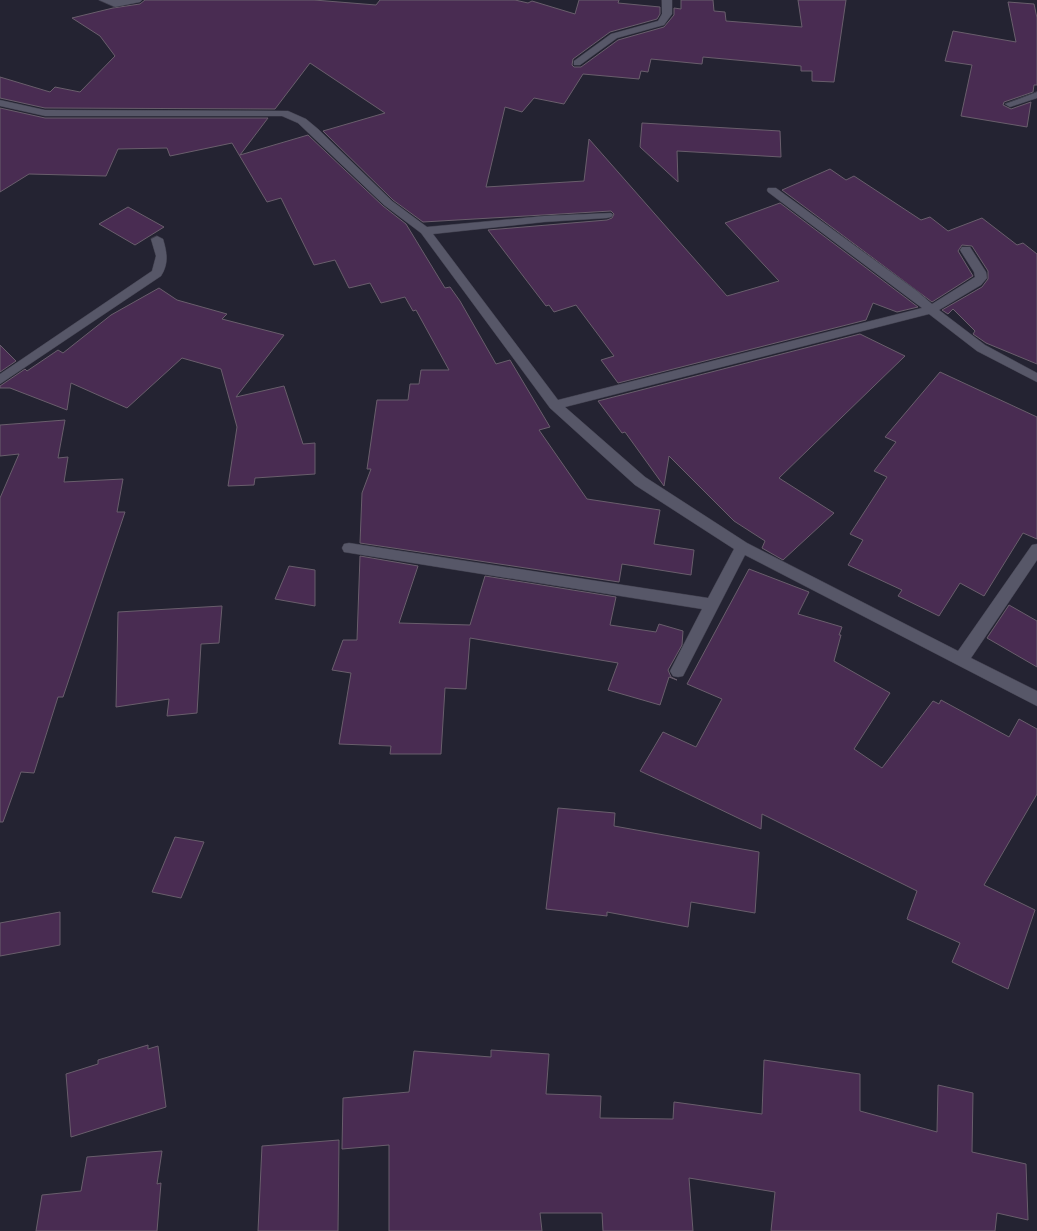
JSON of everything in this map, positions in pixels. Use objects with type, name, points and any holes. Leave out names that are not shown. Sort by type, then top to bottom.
[{"type":"street","points":[[104,0],[115,4],[137,0]]},
{"type":"street","points":[[577,63],[614,36],[661,23],[667,14],[667,0]]},
{"type":"street","points":[[1010,104],[1037,95]]},
{"type":"street","points":[[0,103],[46,113],[284,113],[302,122],[314,131],[388,203],[424,232],[556,405],[640,481],[742,547],[1037,699]]},
{"type":"street","points":[[772,190],[913,294],[930,310],[981,348],[1037,378]]},
{"type":"street","points":[[424,232],[544,218],[606,216]]},
{"type":"street","points":[[0,380],[156,273],[162,265],[162,255],[157,239]]},
{"type":"street","points":[[556,405],[930,310],[981,278],[980,272],[966,250]]},
{"type":"street","points":[[678,672],[742,547]]},
{"type":"street","points":[[349,548],[712,605]]},
{"type":"street","points":[[961,660],[1037,550]]},
{"type":"building","points":[[145,0],[314,0],[376,5],[380,0],[515,0],[528,3],[532,1],[575,14],[579,0],[619,0],[618,3],[660,7],[660,14],[657,19],[610,32],[573,59],[572,65],[574,67],[581,67],[618,40],[664,27],[674,15],[674,8],[681,9],[681,0],[713,0],[714,11],[725,12],[726,21],[802,27],[798,0],[846,0],[834,82],[812,81],[812,71],[801,71],[801,66],[703,57],[702,64],[651,59],[648,72],[641,71],[639,79],[583,74],[564,104],[534,98],[522,112],[505,107],[486,187],[584,181],[589,139],[727,296],[779,281],[725,223],[780,203],[918,307],[897,312],[873,303],[866,320],[618,383],[601,360],[614,356],[576,305],[554,312],[549,305],[546,306],[488,230],[607,220],[612,218],[614,214],[611,211],[423,222],[393,200],[323,131],[385,113],[310,63],[275,109],[45,108],[0,98],[0,77],[50,92],[55,87],[80,92],[115,56],[100,36],[72,18],[113,8],[140,4]]},
{"type":"building","points":[[1008,2],[1034,4],[1037,18],[1037,85],[1034,85],[1033,92],[1004,102],[1003,105],[1011,109],[1031,102],[1027,127],[961,116],[972,65],[945,61],[953,31],[1016,42]]},
{"type":"building","points":[[0,108],[45,118],[268,118],[240,155],[308,135],[383,206],[406,224],[445,288],[450,287],[460,301],[496,364],[510,360],[550,427],[539,430],[587,499],[660,510],[654,544],[694,550],[691,575],[622,564],[619,582],[360,543],[362,493],[371,469],[367,469],[377,400],[408,400],[410,384],[419,384],[421,370],[449,370],[416,310],[413,311],[405,297],[381,303],[370,283],[349,288],[335,260],[314,265],[281,198],[267,202],[232,143],[170,156],[167,148],[118,149],[106,176],[29,174],[0,192]]},
{"type":"building","points":[[642,123],[780,131],[781,157],[677,151],[678,182],[640,147]]},
{"type":"building","points":[[830,169],[846,180],[854,176],[921,220],[930,217],[948,231],[982,218],[1017,245],[1023,243],[1037,254],[1037,364],[986,343],[973,334],[975,331],[953,309],[948,314],[942,310],[982,287],[988,279],[988,271],[972,246],[962,245],[958,251],[973,276],[932,302],[782,190]]},
{"type":"building","points":[[128,207],[164,227],[135,245],[99,224]]},
{"type":"building","points":[[159,288],[177,300],[227,314],[222,319],[284,335],[236,397],[284,386],[303,444],[315,443],[315,474],[255,478],[254,485],[228,486],[237,427],[221,369],[182,358],[127,408],[71,383],[67,410],[10,388],[0,388],[0,386],[25,369],[27,371],[58,350],[63,353],[111,315]]},
{"type":"building","points":[[860,334],[905,356],[779,478],[834,513],[783,560],[762,548],[765,541],[734,521],[669,456],[664,486],[625,432],[622,433],[598,401]]},
{"type":"building","points":[[0,345],[16,361],[0,372]]},
{"type":"building","points":[[940,372],[1037,417],[1037,539],[1023,533],[984,596],[960,583],[939,616],[898,596],[902,590],[848,565],[863,540],[850,534],[887,477],[874,471],[896,442],[885,437]]},
{"type":"building","points":[[65,420],[58,458],[68,457],[64,482],[123,479],[117,512],[125,512],[63,697],[58,697],[34,773],[21,772],[3,822],[0,822],[0,498],[19,454],[0,456],[0,425]]},
{"type":"building","points":[[360,556],[418,566],[399,623],[470,625],[485,576],[616,597],[610,625],[656,632],[659,624],[683,631],[682,645],[668,670],[671,677],[677,680],[669,677],[660,705],[608,690],[618,663],[470,638],[466,689],[445,688],[441,754],[390,754],[391,746],[339,744],[351,673],[332,670],[343,640],[357,640]]},
{"type":"building","points":[[289,566],[315,570],[315,606],[275,599]]},
{"type":"building","points":[[749,569],[809,592],[798,614],[842,627],[834,661],[890,693],[854,749],[882,768],[933,701],[939,704],[941,700],[1009,737],[1019,719],[1037,729],[1037,794],[984,885],[1035,910],[1008,989],[952,962],[960,943],[907,919],[917,891],[762,814],[761,829],[640,771],[663,732],[696,747],[722,699],[687,684]]},
{"type":"building","points":[[1009,605],[1037,621],[1037,667],[987,638]]},
{"type":"building","points":[[222,606],[219,643],[201,644],[197,713],[167,716],[169,699],[116,707],[118,612]]},
{"type":"building","points":[[558,808],[615,813],[614,826],[759,852],[755,913],[691,902],[688,927],[607,912],[607,916],[546,909]]},
{"type":"building","points":[[175,837],[204,842],[181,898],[152,892]]},
{"type":"building","points":[[60,912],[60,945],[0,956],[0,923]]},
{"type":"building","points":[[148,1045],[148,1049],[158,1046],[166,1107],[71,1137],[66,1074],[98,1064],[98,1060]]},
{"type":"building","points":[[491,1050],[549,1054],[546,1094],[601,1096],[600,1118],[673,1119],[674,1102],[762,1114],[764,1060],[860,1074],[860,1111],[937,1132],[938,1085],[973,1093],[972,1152],[1026,1164],[1028,1220],[997,1213],[995,1231],[771,1231],[775,1192],[689,1178],[693,1231],[603,1231],[602,1213],[540,1213],[542,1231],[389,1231],[389,1145],[342,1149],[343,1098],[409,1092],[414,1051],[491,1057]]},
{"type":"building","points":[[339,1140],[338,1231],[258,1231],[262,1146]]},
{"type":"building","points":[[162,1151],[157,1184],[161,1183],[157,1231],[36,1231],[42,1195],[81,1191],[87,1157]]}]
